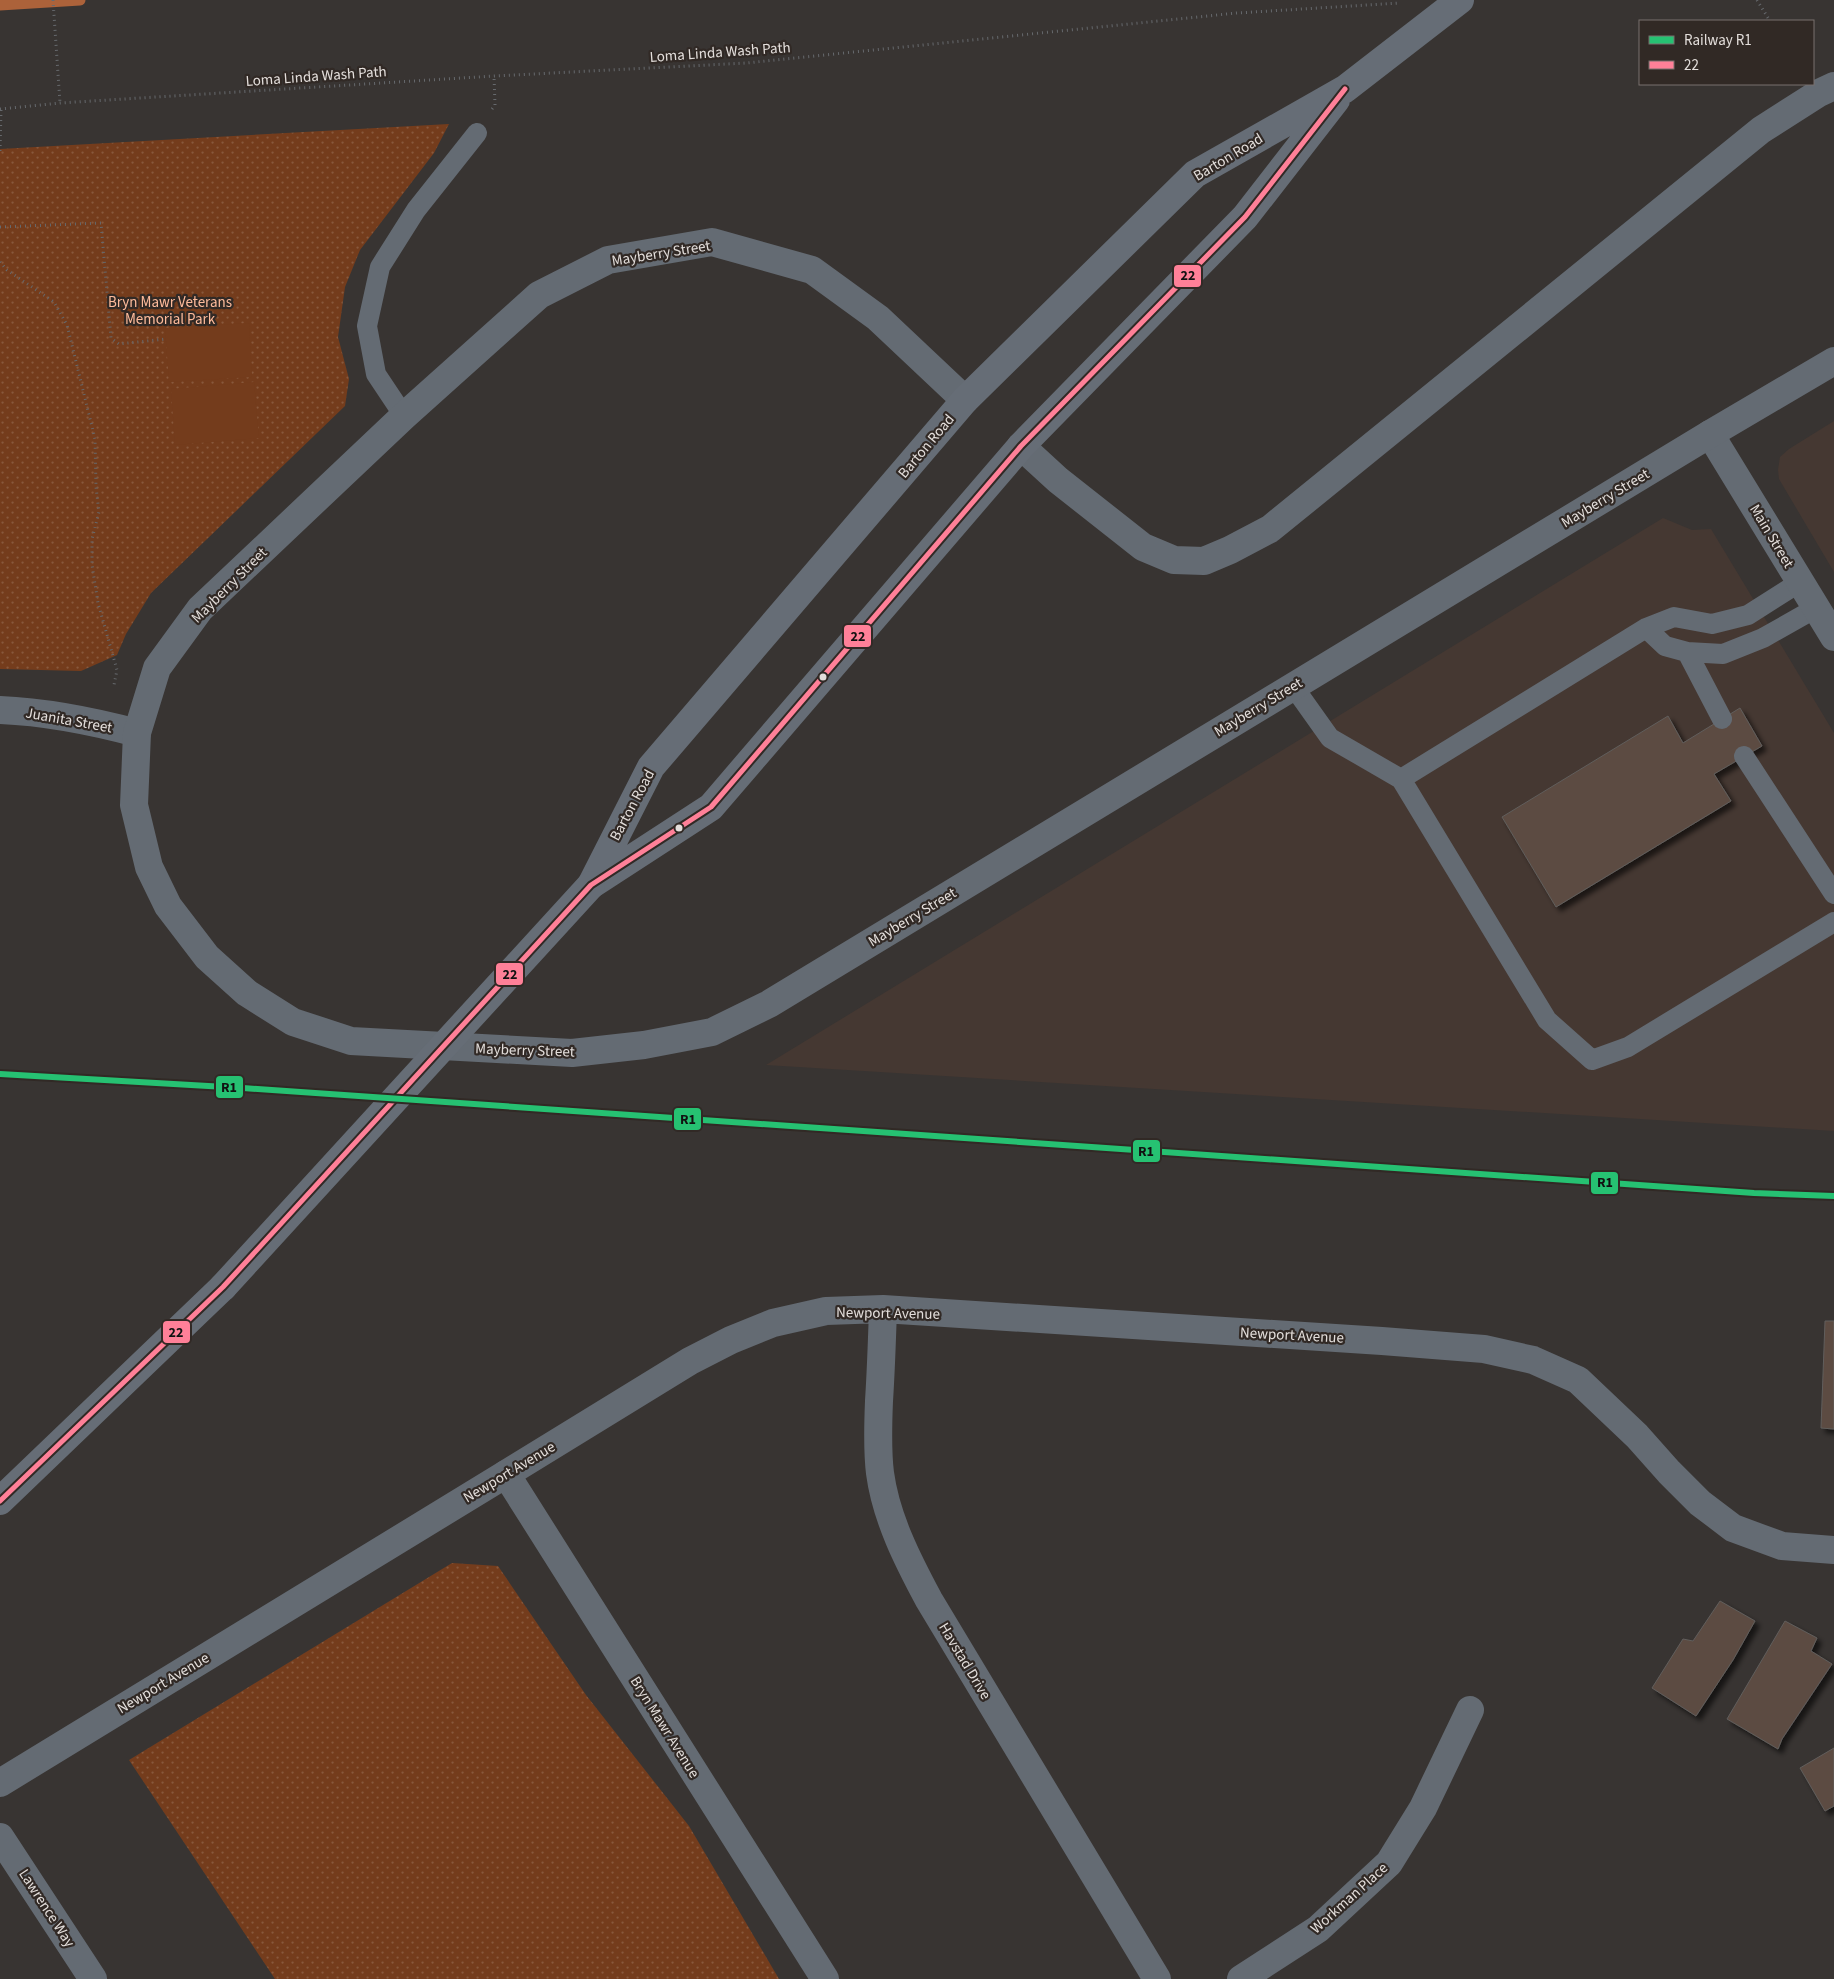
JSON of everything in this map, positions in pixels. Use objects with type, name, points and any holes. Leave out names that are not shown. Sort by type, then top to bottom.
[{"type":"main road","name":"Barton Road","points":[[591,885],[651,767],[965,400],[1195,174],[1345,89],[1460,0]]},
{"type":"main road","name":"Barton Road","points":[[0,1501],[223,1287],[591,885],[711,807],[1021,446],[1245,217],[1345,89]]},
{"type":"street","points":[[1021,446],[1058,480],[1143,547],[1174,560],[1204,561],[1230,550],[1270,529],[1761,130],[1819,93],[1834,86]]},
{"type":"street","name":"Mayberry Street","points":[[965,400],[878,318],[812,270],[712,242],[608,260],[539,295],[404,416],[200,609],[157,668],[137,733],[134,805],[149,867],[168,906],[207,957],[247,992],[293,1022],[351,1041],[572,1053],[644,1045],[712,1032],[769,1004],[1710,434],[1834,361]]},
{"type":"street","name":"Main Street","points":[[1710,434],[1834,637]]},
{"type":"street","name":"Juanita Street","points":[[0,710],[23,711],[108,725],[137,733]]},
{"type":"street","name":"Newport Avenue","points":[[0,1783],[690,1361],[731,1340],[773,1323],[826,1312],[883,1309],[1382,1341],[1484,1349],[1533,1360],[1578,1380],[1638,1436],[1669,1472],[1700,1503],[1733,1528],[1782,1546],[1834,1550]]},
{"type":"street","name":"Havstad Drive","points":[[883,1309],[878,1443],[880,1474],[888,1508],[899,1539],[913,1571],[929,1600],[1157,1979]]},
{"type":"street","name":"Bryn Mawr Avenue","points":[[506,1474],[825,1979]]},
{"type":"street","name":"Workman Place","points":[[1241,1979],[1318,1929],[1389,1863],[1423,1808],[1470,1710]]},
{"type":"street","name":"Lawrence Way","points":[[0,1837],[93,1979]]},
{"type":"lane","points":[[404,416],[376,374],[367,326],[380,267],[416,210],[477,133]]},
{"type":"lane","points":[[1400,779],[1646,628],[1674,617],[1712,624],[1748,615],[1800,582]]},
{"type":"lane","points":[[1646,628],[1665,646],[1687,652],[1723,654],[1763,638],[1816,608]]},
{"type":"lane","points":[[1687,652],[1722,719]]},
{"type":"lane","points":[[1293,686],[1330,738],[1400,779],[1547,1020],[1592,1060],[1628,1046],[1834,922]]},
{"type":"lane","points":[[1744,756],[1834,894]]},
{"type":"path","points":[[53,0],[60,103]]},
{"type":"path","points":[[1757,0],[1769,20]]},
{"type":"path","name":"Loma Linda Wash Path","points":[[0,109],[60,103],[746,63],[1237,14],[1401,3]]},
{"type":"path","points":[[0,109],[0,151]]},
{"type":"path","points":[[0,228],[101,223],[111,338],[119,344],[166,339]]},
{"type":"path","points":[[0,262],[7,270],[54,302],[62,317],[66,325],[94,439],[99,512],[92,539],[92,565],[98,603],[117,670],[108,725]]},
{"type":"shaded area","points":[[1834,421],[1834,572],[1779,479],[1778,470],[1780,457],[1789,449]]},
{"type":"shaded area","points":[[1663,518],[1692,530],[1711,529],[1834,733],[1834,1131],[766,1065]]},
{"type":"green space","name":"Bryn Mawr Veterans Memorial Park","points":[[449,124],[434,153],[360,250],[345,287],[338,337],[349,379],[345,406],[151,593],[126,634],[117,655],[81,671],[0,669],[0,149]]},
{"type":"green space","points":[[249,323],[252,377],[169,382],[165,328]]},
{"type":"green space","points":[[254,382],[259,438],[175,445],[171,389]]},
{"type":"green space","points":[[452,1563],[498,1566],[586,1695],[689,1826],[779,1979],[275,1979],[129,1760]]},
{"type":"building","points":[[1740,708],[1762,746],[1714,774],[1731,801],[1556,907],[1502,817],[1668,716],[1683,743]]},
{"type":"building","points":[[1825,1321],[1834,1321],[1834,1429],[1821,1428]]},
{"type":"building","points":[[1720,1601],[1755,1621],[1733,1660],[1696,1716],[1652,1688],[1683,1639],[1693,1641]]},
{"type":"building","points":[[1785,1621],[1817,1638],[1811,1651],[1832,1664],[1782,1739],[1778,1749],[1727,1719]]},
{"type":"building","points":[[1834,1748],[1834,1806],[1825,1811],[1800,1768]]},
{"type":"waterway","points":[[0,5],[80,0]]},
{"type":"rail line","name":"R1","points":[[0,1074],[243,1088],[1754,1193],[1834,1196]]},
{"type":"transit line","name":"22","points":[[0,1501],[223,1287],[591,885],[711,807],[1021,446],[1245,217],[1345,89]]}]
